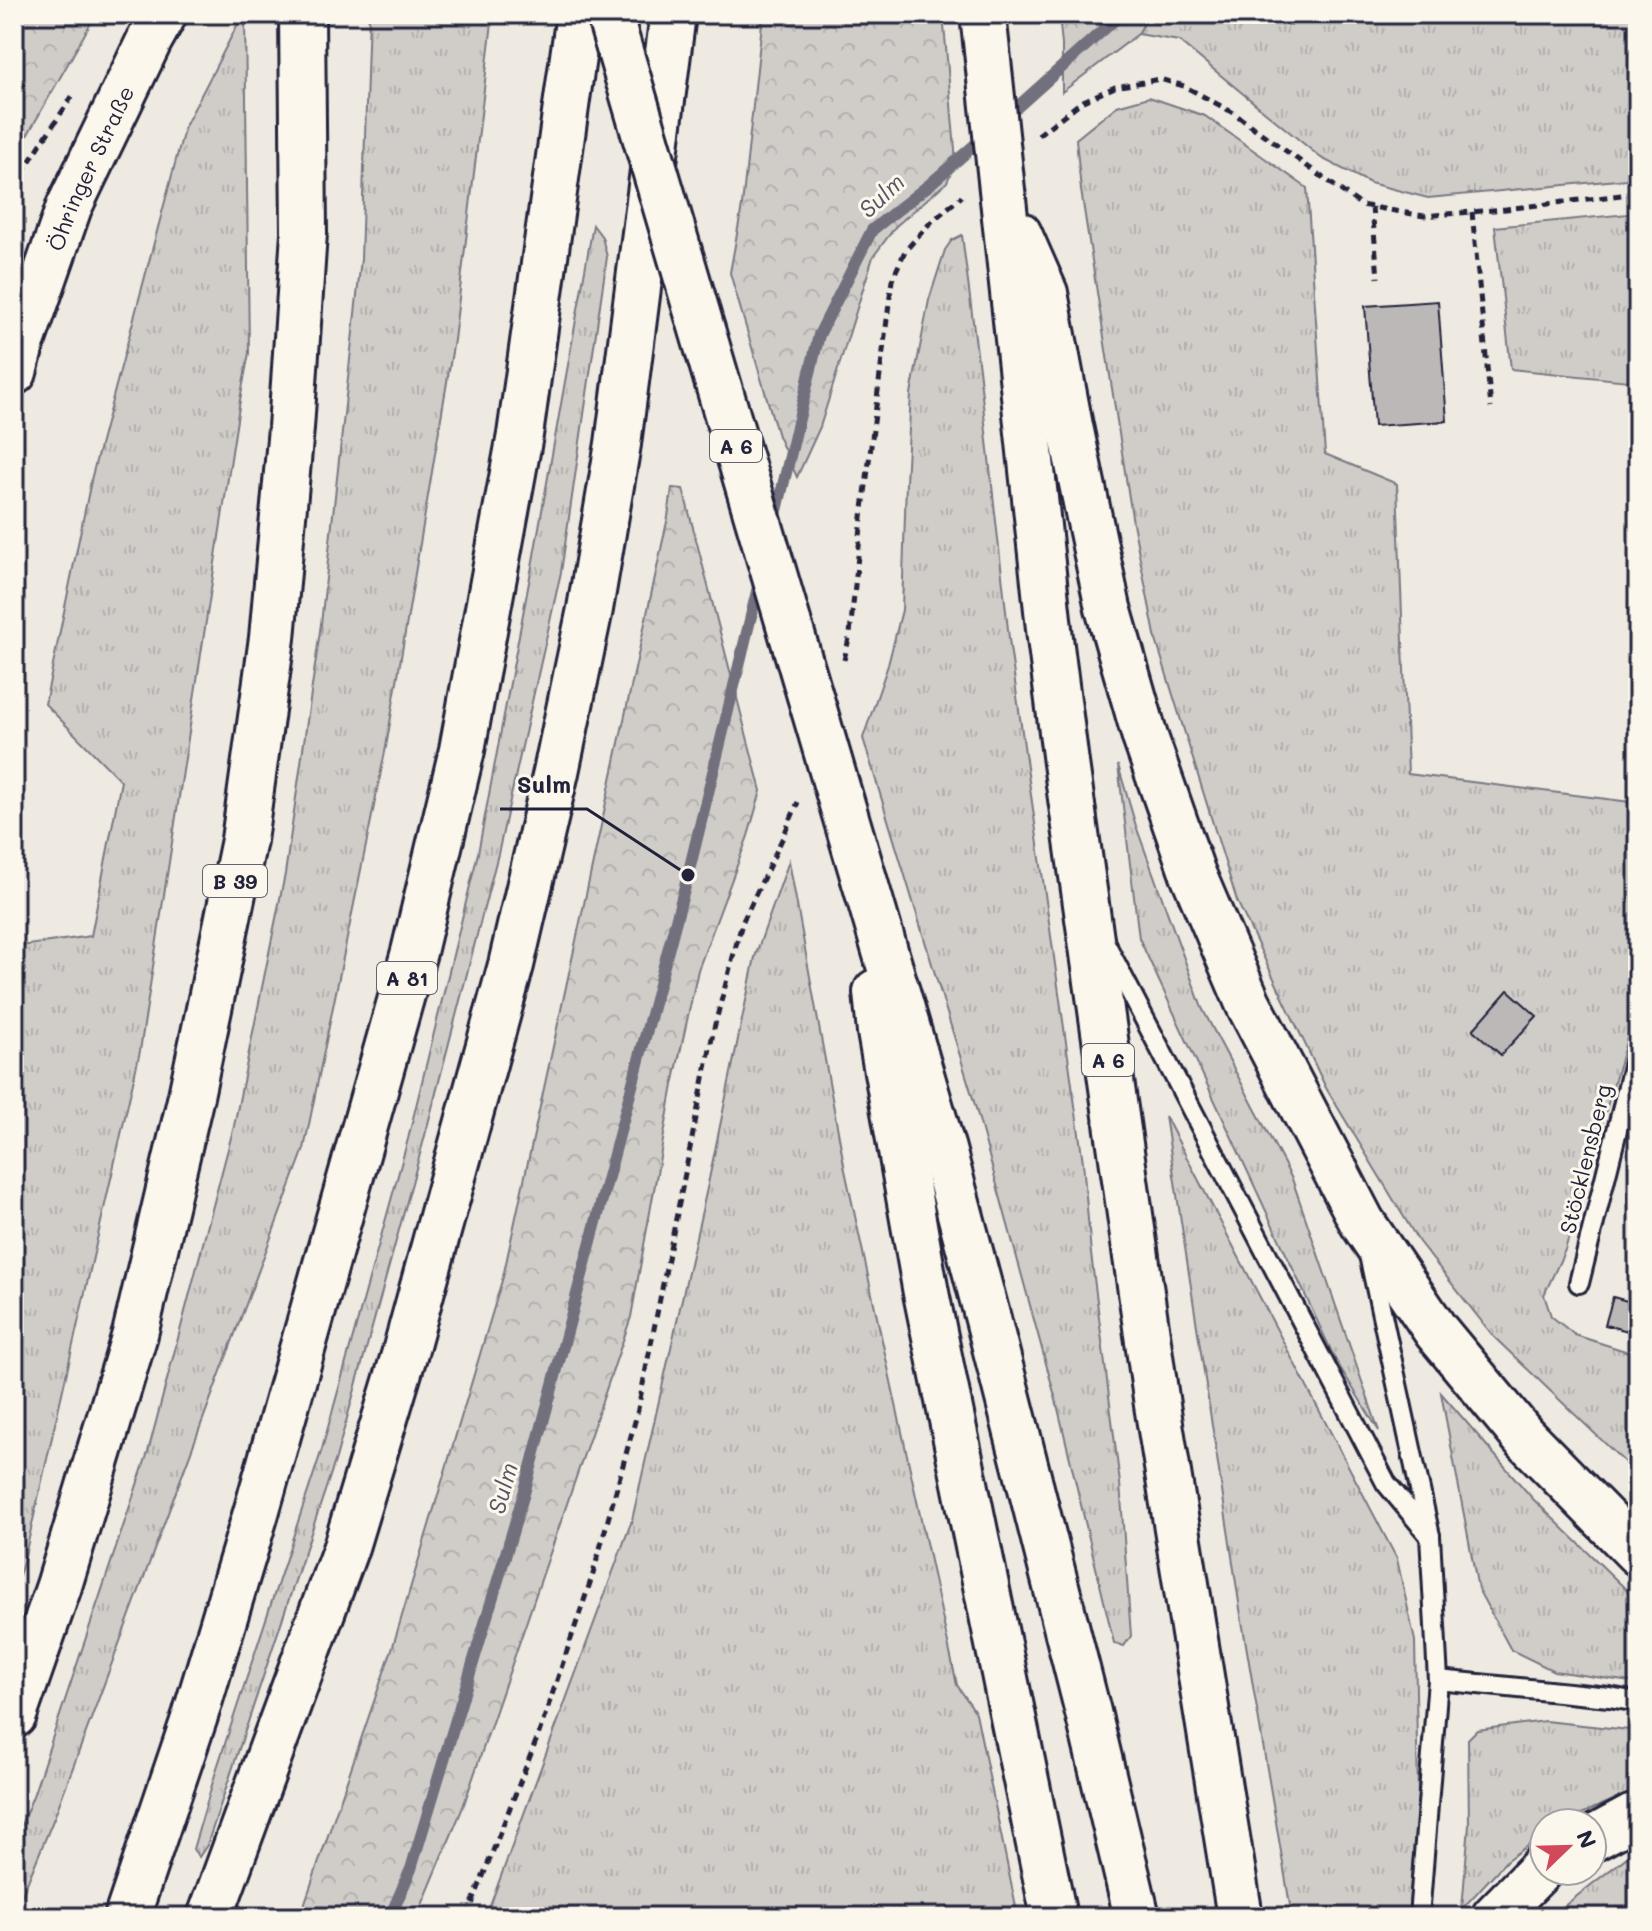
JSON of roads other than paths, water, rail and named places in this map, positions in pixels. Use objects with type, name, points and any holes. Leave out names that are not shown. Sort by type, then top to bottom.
[{"type":"main road","name":"Öhringer Straße","points":[[14,372],[69,207],[164,14]]},
{"type":"main road","name":"A 81","points":[[127,1917],[195,1716],[309,1329],[421,921],[462,750],[520,435],[579,14]]},
{"type":"main road","name":"A 6","points":[[609,14],[864,879],[894,1028]]},
{"type":"main road","points":[[210,1917],[346,1547],[410,1337],[511,965],[590,609],[618,444],[673,14]]},
{"type":"main road","name":"A 6","points":[[983,14],[984,197],[1050,638],[1157,1405],[1240,1917]]},
{"type":"main road","name":"B 39","points":[[14,1715],[59,1586],[135,1334],[191,1096],[244,840],[272,638],[291,428],[304,233],[302,18]]},
{"type":"main road","points":[[984,197],[1045,293],[1108,608],[1145,737],[1193,874],[1248,1003],[1362,1222],[1436,1331],[1523,1436],[1638,1553]]},
{"type":"main road","points":[[894,1028],[926,1293],[1054,1917]]},
{"type":"main road","points":[[894,1028],[996,1349],[1137,1917]]},
{"type":"main road","points":[[1608,1830],[1638,1816]]},
{"type":"main road","points":[[1494,1917],[1528,1882]]},
{"type":"lane","points":[[1086,906],[1386,1483],[1430,1536]]},
{"type":"lane","name":"Stöcklensberg","points":[[1579,1283],[1638,1046]]},
{"type":"lane","points":[[1362,1222],[1430,1536],[1438,1680],[1419,1917]]},
{"type":"lane","points":[[1438,1680],[1638,1702]]},
{"type":"waterway","name":"Sulm","points":[[1005,118],[1121,14]]},
{"type":"waterway","name":"Sulm","points":[[774,523],[819,335],[872,230],[985,136]]},
{"type":"waterway","name":"Sulm","points":[[390,1917],[411,1869],[525,1490],[688,875],[760,579]]},
{"type":"place","name":"Sulm","points":[[688,875]]}]
